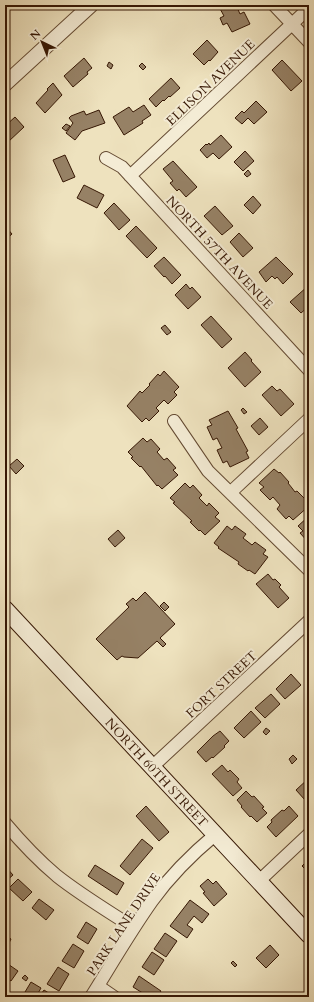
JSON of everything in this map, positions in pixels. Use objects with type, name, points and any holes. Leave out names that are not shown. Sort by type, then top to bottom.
[{"type":"main road","name":"NORTH 60TH STREET","points":[[5,609],[309,935]]},
{"type":"street","points":[[5,84],[91,5]]},
{"type":"street","points":[[274,5],[309,42]]},
{"type":"street","name":"ELLISON AVENUE","points":[[130,176],[309,8]]},
{"type":"street","name":"NORTH 57TH AVENUE","points":[[106,158],[122,167],[309,370]]},
{"type":"street","points":[[231,492],[309,419]]},
{"type":"street","points":[[174,421],[208,471],[309,570]]},
{"type":"street","name":"FORT STREET","points":[[152,768],[309,621]]},
{"type":"street","points":[[5,823],[39,860],[57,876],[72,888],[134,928]]},
{"type":"street","name":"PARK LANE DRIVE","points":[[91,997],[152,901],[168,881],[201,846],[216,834]]},
{"type":"street","points":[[259,881],[309,834]]},
{"type":"street","points":[[98,986],[114,997]]},
{"type":"building","points":[[218,5],[236,5],[240,14],[244,12],[250,24],[232,32],[227,23],[223,25],[220,18],[224,16]]},
{"type":"building","points":[[207,40],[218,52],[204,65],[193,54]]},
{"type":"building","points":[[84,58],[92,68],[87,72],[88,74],[73,87],[64,76]]},
{"type":"building","points":[[282,60],[302,81],[291,91],[272,70]]},
{"type":"building","points":[[109,62],[113,65],[111,69],[107,66]]},
{"type":"building","points":[[142,63],[146,67],[143,70],[139,66]]},
{"type":"building","points":[[171,78],[180,88],[156,107],[149,99]]},
{"type":"building","points":[[53,83],[62,95],[45,113],[36,103]]},
{"type":"building","points":[[256,101],[267,112],[254,124],[248,118],[242,124],[235,118],[242,111],[244,113]]},
{"type":"building","points":[[144,105],[151,115],[142,121],[143,123],[124,135],[113,117],[129,107],[133,112]]},
{"type":"building","points":[[99,110],[105,123],[82,131],[75,140],[66,133],[73,123],[69,118],[71,116],[84,111],[86,115]]},
{"type":"building","points":[[15,117],[24,127],[8,142],[5,138],[5,126]]},
{"type":"building","points":[[66,124],[70,126],[66,131],[62,128]]},
{"type":"building","points":[[221,135],[232,147],[219,159],[213,153],[207,158],[200,150],[206,144],[207,145],[209,143],[210,145]]},
{"type":"building","points":[[245,151],[254,161],[243,171],[234,162]]},
{"type":"building","points":[[65,155],[75,177],[63,182],[53,160]]},
{"type":"building","points":[[173,161],[197,187],[186,197],[179,189],[177,191],[170,183],[173,181],[163,169]]},
{"type":"building","points":[[248,170],[251,174],[247,177],[244,174]]},
{"type":"building","points":[[84,185],[104,195],[97,208],[77,198]]},
{"type":"building","points":[[253,196],[261,205],[253,214],[244,205]]},
{"type":"building","points":[[114,203],[130,220],[119,230],[104,213]]},
{"type":"building","points":[[215,206],[233,226],[222,235],[204,216]]},
{"type":"building","points":[[5,226],[12,234],[5,240]]},
{"type":"building","points":[[136,226],[157,248],[147,258],[126,236]]},
{"type":"building","points":[[239,233],[253,248],[243,257],[230,242]]},
{"type":"building","points":[[164,257],[181,275],[172,284],[154,266]]},
{"type":"building","points":[[276,257],[293,274],[283,284],[277,277],[275,279],[272,276],[266,282],[259,272]]},
{"type":"building","points":[[186,284],[190,289],[192,287],[201,297],[188,309],[175,295]]},
{"type":"building","points":[[308,286],[309,308],[308,307],[301,313],[290,302]]},
{"type":"building","points":[[211,316],[232,339],[222,348],[201,325]]},
{"type":"building","points":[[165,325],[171,332],[167,335],[161,328]]},
{"type":"building","points":[[245,352],[261,372],[245,387],[228,368]]},
{"type":"building","points":[[164,371],[179,387],[174,392],[177,395],[168,404],[164,400],[156,408],[159,411],[149,421],[146,418],[142,422],[127,406],[140,391],[142,393],[158,374],[160,376]]},
{"type":"building","points":[[272,386],[277,391],[280,389],[294,404],[281,416],[262,395]]},
{"type":"building","points":[[243,408],[247,412],[244,414],[241,410]]},
{"type":"building","points":[[228,411],[238,428],[236,429],[248,451],[246,452],[249,458],[230,467],[227,461],[223,463],[217,450],[222,448],[217,438],[213,440],[207,427],[212,425],[209,420]]},
{"type":"building","points":[[260,418],[268,427],[259,435],[251,426]]},
{"type":"building","points":[[143,438],[147,442],[151,439],[160,449],[157,452],[164,460],[167,458],[176,468],[173,470],[178,475],[162,489],[158,485],[157,486],[141,466],[140,467],[131,458],[133,457],[128,452]]},
{"type":"building","points":[[17,459],[24,466],[16,474],[9,466]]},
{"type":"building","points":[[274,469],[279,473],[280,472],[295,492],[297,491],[306,500],[304,501],[309,506],[293,520],[289,516],[286,519],[277,509],[280,505],[273,497],[270,500],[260,490],[264,487],[259,483]]},
{"type":"building","points":[[185,483],[190,488],[193,485],[202,495],[199,498],[207,506],[209,503],[219,513],[215,517],[220,521],[205,535],[190,522],[192,521],[173,503],[175,502],[170,498]]},
{"type":"building","points":[[309,516],[309,543],[300,533],[303,531],[298,526]]},
{"type":"building","points":[[227,526],[232,530],[235,526],[246,534],[243,538],[252,545],[255,542],[266,550],[263,554],[268,557],[255,574],[238,564],[239,562],[218,548],[219,547],[214,543]]},
{"type":"building","points":[[118,530],[125,538],[115,547],[108,539]]},
{"type":"building","points":[[268,574],[273,580],[275,579],[281,585],[279,587],[289,598],[278,608],[256,584]]},
{"type":"building","points":[[145,592],[175,624],[160,638],[166,644],[163,647],[157,641],[138,658],[122,656],[117,660],[96,639],[129,607],[126,604],[133,598],[136,601]]},
{"type":"building","points":[[164,602],[169,607],[165,611],[160,606]]},
{"type":"building","points":[[291,674],[301,685],[285,699],[276,689]]},
{"type":"building","points":[[271,694],[280,704],[265,718],[255,708]]},
{"type":"building","points":[[251,711],[261,722],[244,738],[234,728]]},
{"type":"building","points":[[266,728],[270,731],[266,735],[263,732]]},
{"type":"building","points":[[220,731],[229,741],[213,758],[212,757],[206,762],[197,752]]},
{"type":"building","points":[[293,755],[297,759],[292,764],[289,759]]},
{"type":"building","points":[[222,765],[228,772],[230,770],[239,779],[237,782],[242,788],[233,796],[212,774]]},
{"type":"building","points":[[309,778],[309,797],[305,800],[296,790]]},
{"type":"building","points":[[246,791],[252,797],[254,796],[264,807],[262,808],[267,813],[257,822],[251,816],[250,817],[237,800]]},
{"type":"building","points":[[146,806],[169,832],[159,841],[136,816]]},
{"type":"building","points":[[289,806],[298,816],[276,837],[267,827],[272,822],[271,820]]},
{"type":"building","points":[[142,839],[153,848],[130,875],[120,866]]},
{"type":"building","points":[[309,859],[309,873],[302,866]]},
{"type":"building","points":[[95,865],[124,883],[117,895],[88,876]]},
{"type":"building","points":[[5,866],[13,875],[5,882]]},
{"type":"building","points":[[18,879],[32,892],[23,901],[9,888]]},
{"type":"building","points":[[208,879],[213,884],[216,881],[227,894],[214,906],[203,893],[205,892],[200,886]]},
{"type":"building","points":[[39,899],[54,910],[46,920],[32,908]]},
{"type":"building","points":[[190,900],[209,914],[202,923],[194,916],[187,925],[193,929],[187,938],[170,926]]},
{"type":"building","points":[[86,922],[97,929],[88,944],[77,937]]},
{"type":"building","points":[[165,933],[177,941],[166,957],[154,949]]},
{"type":"building","points":[[8,937],[11,939],[8,945],[5,941]]},
{"type":"building","points":[[73,944],[84,951],[74,968],[62,961]]},
{"type":"building","points":[[270,945],[279,955],[266,968],[256,958]]},
{"type":"building","points":[[152,952],[164,960],[154,975],[142,967]]},
{"type":"building","points":[[233,961],[237,965],[235,967],[231,963]]},
{"type":"building","points":[[5,962],[18,971],[11,981],[5,977]]},
{"type":"building","points":[[58,967],[69,974],[59,991],[47,984]]},
{"type":"building","points":[[25,975],[28,978],[26,981],[22,978]]},
{"type":"building","points":[[139,976],[161,991],[157,997],[149,997],[133,987]]},
{"type":"building","points":[[31,982],[41,988],[36,997],[25,992]]},
{"type":"building","points":[[44,990],[55,997],[39,997]]}]
